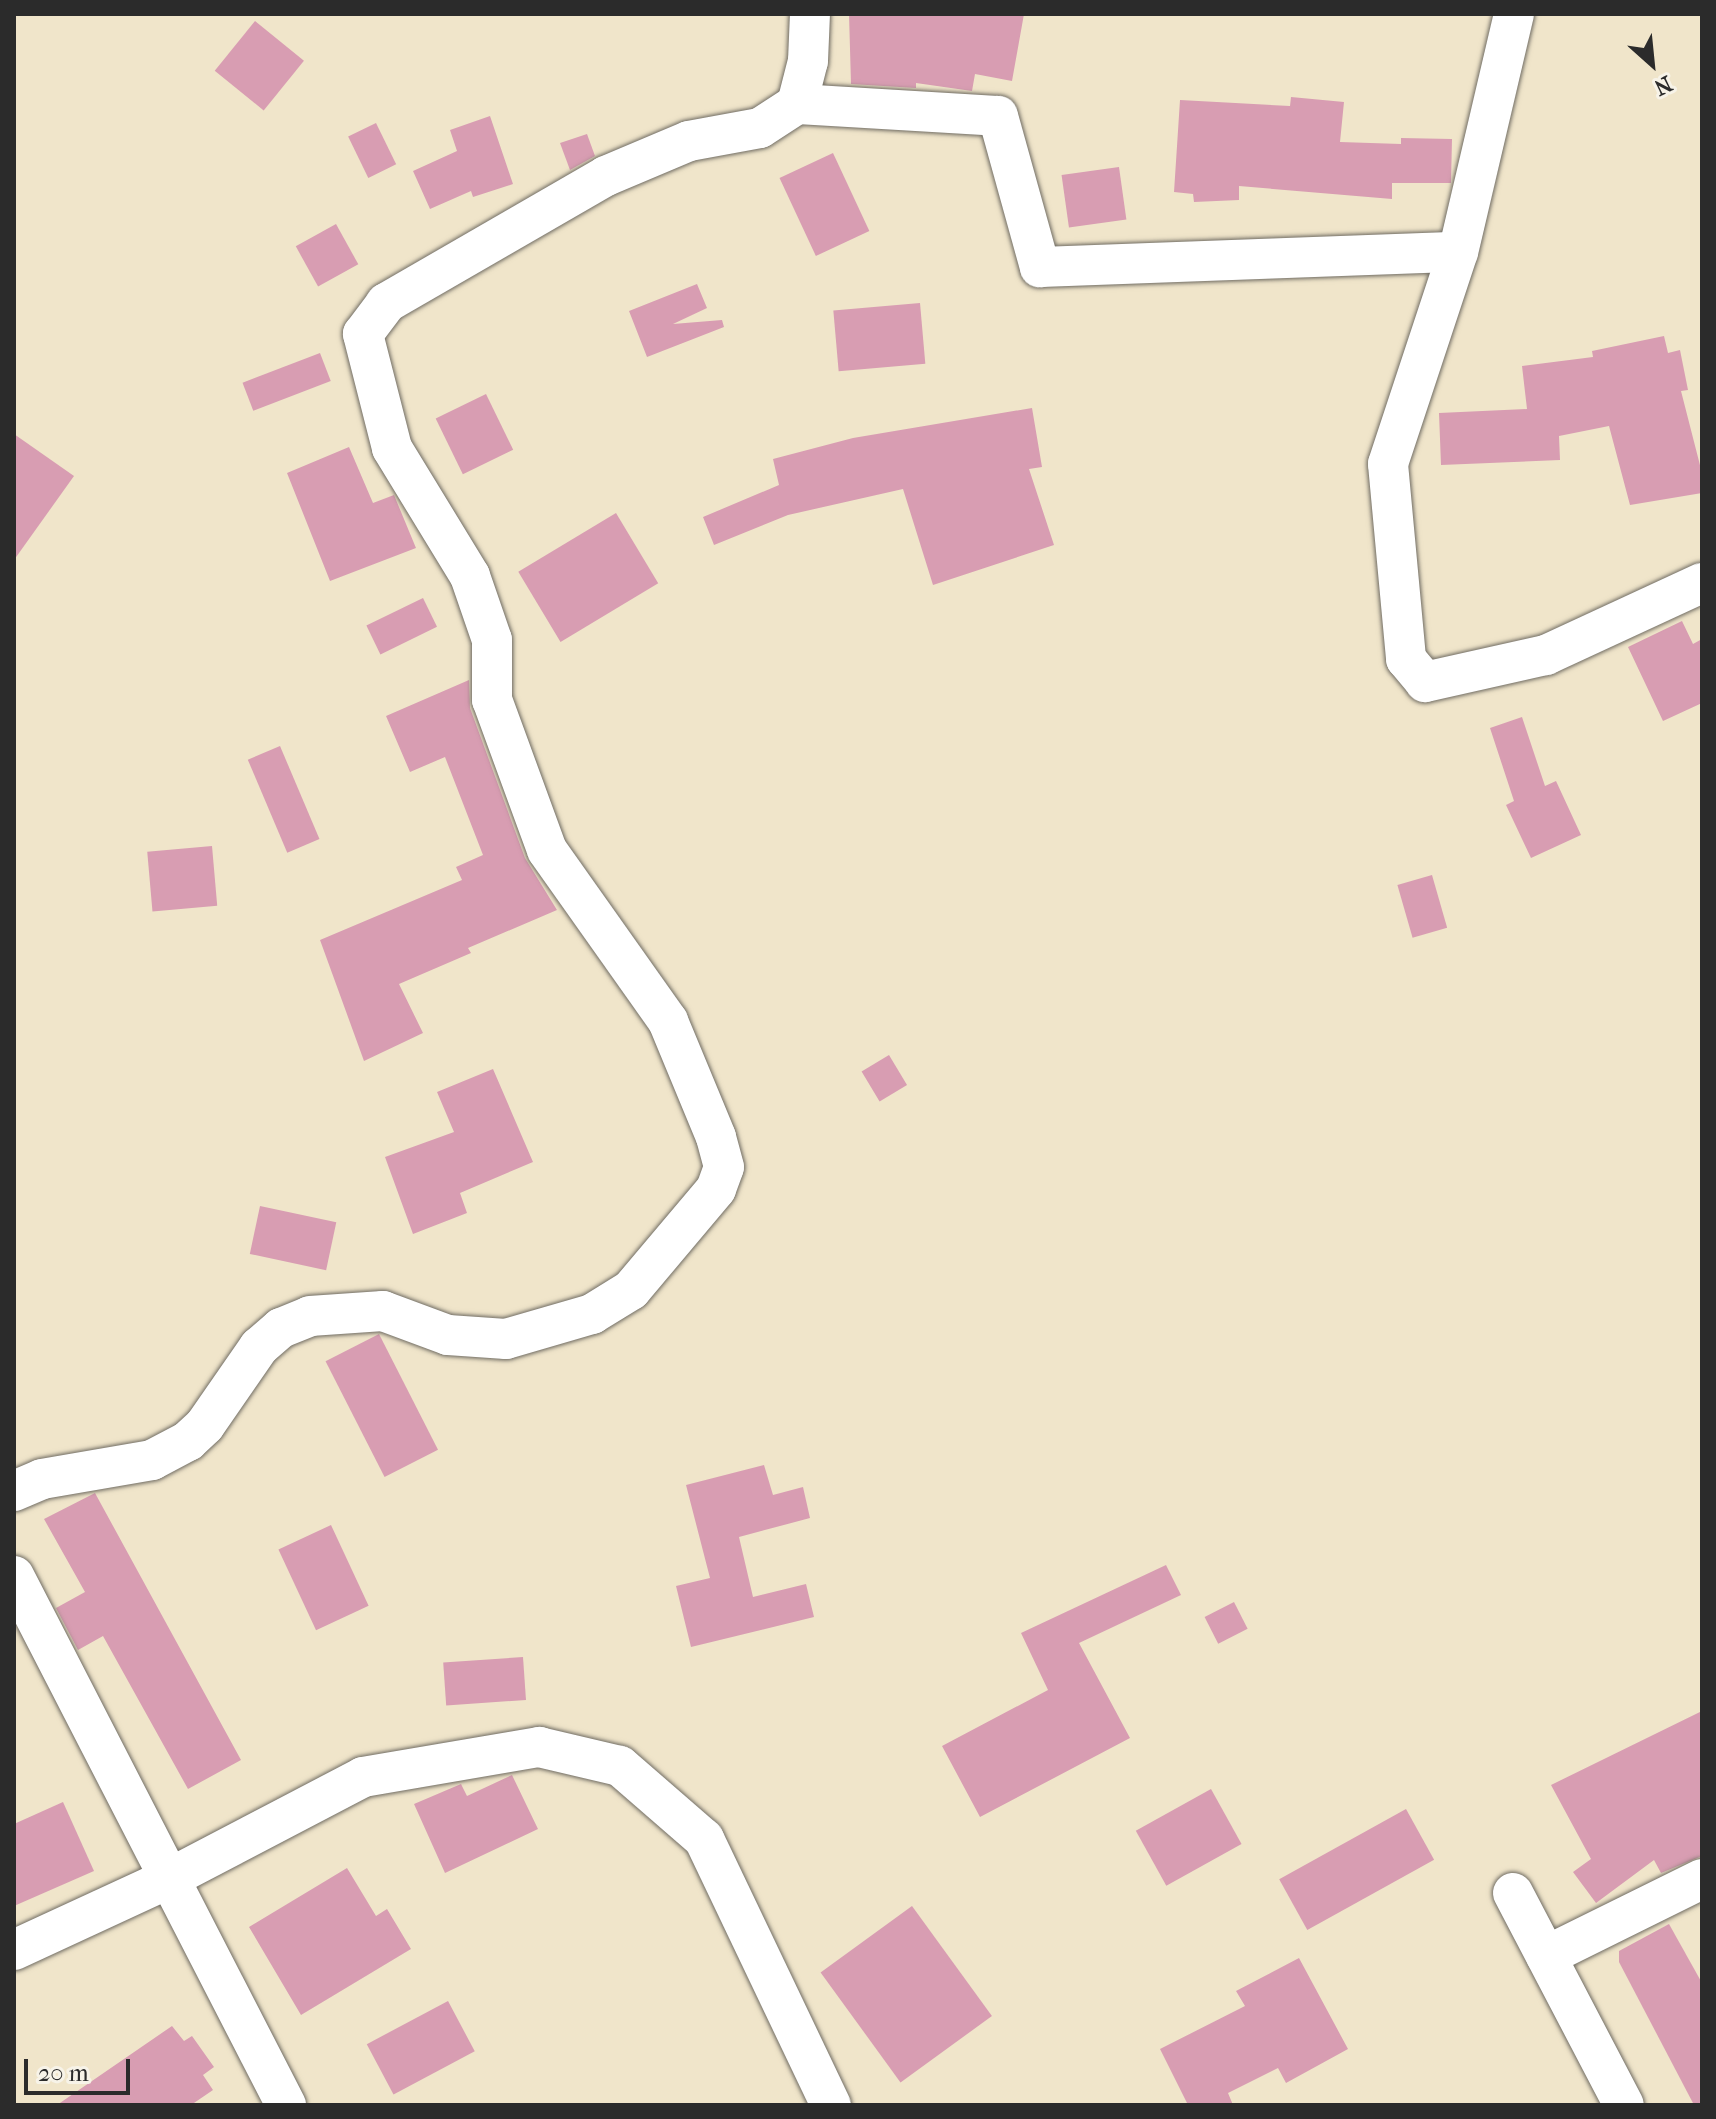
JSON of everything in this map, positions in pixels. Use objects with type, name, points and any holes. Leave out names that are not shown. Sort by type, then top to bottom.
[{"type":"street","points":[[797,104],[808,61],[810,14]]},
{"type":"street","points":[[1514,14],[1458,252],[1388,464],[1406,659],[1425,682],[1546,655],[1702,583]]},
{"type":"street","points":[[14,1491],[42,1479],[152,1460],[188,1441],[205,1425],[259,1347],[281,1328],[310,1316],[383,1311],[448,1335],[506,1339],[592,1314],[631,1290],[716,1189],[724,1167],[716,1137],[668,1021],[547,850],[492,700],[492,640],[470,576],[392,448],[363,334],[386,303],[606,176],[689,141],[760,128],[797,104],[998,116],[1040,267],[1458,252]]},
{"type":"street","points":[[14,1576],[286,2105]]},
{"type":"street","points":[[14,1950],[170,1878],[363,1777],[539,1747],[620,1766],[704,1839],[831,2105]]},
{"type":"street","points":[[1546,1956],[1702,1879]]},
{"type":"street","points":[[1513,1893],[1624,2105]]},
{"type":"building","points":[[849,14],[1024,14],[1012,81],[975,74],[972,91],[916,83],[916,88],[851,84]]},
{"type":"building","points":[[255,21],[304,61],[264,110],[215,71]]},
{"type":"building","points":[[1291,97],[1344,102],[1340,142],[1401,144],[1401,138],[1452,139],[1451,183],[1392,183],[1392,199],[1239,186],[1239,200],[1194,202],[1193,194],[1174,192],[1180,100],[1290,106]]},
{"type":"building","points":[[490,116],[513,184],[473,197],[471,191],[430,209],[413,171],[457,151],[450,130]]},
{"type":"building","points":[[376,123],[396,164],[368,178],[348,137]]},
{"type":"building","points":[[587,134],[595,156],[570,170],[560,143]]},
{"type":"building","points":[[833,153],[869,231],[816,256],[780,178]]},
{"type":"building","points":[[1119,167],[1126,219],[1069,228],[1062,175]]},
{"type":"building","points":[[336,224],[358,264],[318,287],[296,246]]},
{"type":"building","points":[[697,284],[707,308],[673,324],[722,320],[724,327],[647,357],[629,311]]},
{"type":"building","points":[[920,303],[925,364],[839,371],[833,311]]},
{"type":"building","points":[[1664,336],[1668,353],[1680,350],[1688,390],[1681,391],[1702,473],[1702,493],[1630,505],[1609,426],[1559,436],[1560,460],[1441,465],[1439,413],[1527,409],[1522,366],[1593,357],[1592,351]]},
{"type":"building","points":[[320,353],[331,381],[253,411],[243,383]]},
{"type":"building","points":[[486,394],[513,450],[463,474],[436,419]]},
{"type":"building","points":[[1032,408],[1042,467],[1029,469],[1054,545],[933,585],[903,489],[788,515],[714,545],[703,517],[779,485],[773,459],[853,438]]},
{"type":"building","points":[[14,434],[74,476],[14,560]]},
{"type":"building","points":[[349,447],[373,503],[394,495],[416,548],[330,581],[287,473]]},
{"type":"building","points":[[616,513],[658,583],[561,642],[518,572]]},
{"type":"building","points":[[423,598],[437,627],[380,654],[366,626]]},
{"type":"building","points":[[1682,621],[1693,644],[1702,639],[1702,703],[1663,721],[1628,647]]},
{"type":"building","points":[[469,680],[470,708],[525,858],[557,910],[468,948],[471,953],[399,984],[423,1033],[364,1061],[320,940],[462,880],[456,867],[483,855],[445,757],[410,772],[386,716]]},
{"type":"building","points":[[1522,717],[1545,786],[1556,781],[1581,835],[1531,858],[1506,805],[1514,801],[1490,728]]},
{"type":"building","points":[[280,746],[319,839],[287,853],[248,760]]},
{"type":"building","points":[[212,846],[217,906],[152,911],[147,852]]},
{"type":"building","points":[[1432,875],[1447,928],[1413,938],[1397,885]]},
{"type":"building","points":[[889,1055],[907,1085],[880,1101],[862,1071]]},
{"type":"building","points":[[493,1069],[533,1162],[460,1193],[467,1213],[413,1234],[385,1157],[454,1132],[437,1092]]},
{"type":"building","points":[[260,1206],[336,1222],[326,1270],[250,1254]]},
{"type":"building","points":[[379,1334],[438,1450],[385,1477],[326,1361]]},
{"type":"building","points":[[764,1465],[773,1495],[803,1487],[810,1518],[739,1537],[753,1597],[806,1584],[814,1617],[691,1647],[676,1586],[710,1578],[686,1485]]},
{"type":"building","points":[[95,1493],[241,1760],[188,1789],[103,1636],[78,1650],[56,1608],[85,1592],[44,1519]]},
{"type":"building","points":[[331,1525],[369,1606],[316,1630],[278,1550]]},
{"type":"building","points":[[1166,1565],[1181,1595],[1079,1643],[1130,1738],[980,1817],[942,1746],[1048,1690],[1021,1633]]},
{"type":"building","points":[[1234,1602],[1248,1629],[1218,1644],[1205,1617]]},
{"type":"building","points":[[523,1657],[526,1700],[446,1705],[443,1663]]},
{"type":"building","points":[[1702,1711],[1702,1856],[1661,1873],[1654,1860],[1596,1903],[1573,1872],[1591,1859],[1551,1785]]},
{"type":"building","points":[[512,1775],[538,1829],[445,1873],[414,1804],[461,1784],[467,1796]]},
{"type":"building","points":[[1211,1789],[1242,1844],[1166,1886],[1136,1831]]},
{"type":"building","points":[[63,1802],[94,1871],[14,1906],[14,1824]]},
{"type":"building","points":[[1406,1809],[1434,1860],[1307,1930],[1279,1879]]},
{"type":"building","points":[[347,1868],[376,1916],[387,1909],[411,1949],[301,2015],[249,1927]]},
{"type":"building","points":[[912,1906],[992,2016],[901,2082],[821,1972]]},
{"type":"building","points":[[1669,1924],[1702,1983],[1702,2105],[1694,2105],[1619,1962],[1619,1951]]},
{"type":"building","points":[[1299,1958],[1348,2049],[1286,2083],[1278,2068],[1228,2093],[1233,2105],[1188,2105],[1160,2049],[1245,2006],[1236,1991]]},
{"type":"building","points":[[448,2001],[475,2051],[394,2095],[367,2044]]},
{"type":"building","points":[[172,2026],[184,2041],[192,2036],[214,2067],[203,2075],[213,2090],[191,2105],[57,2105]]}]
